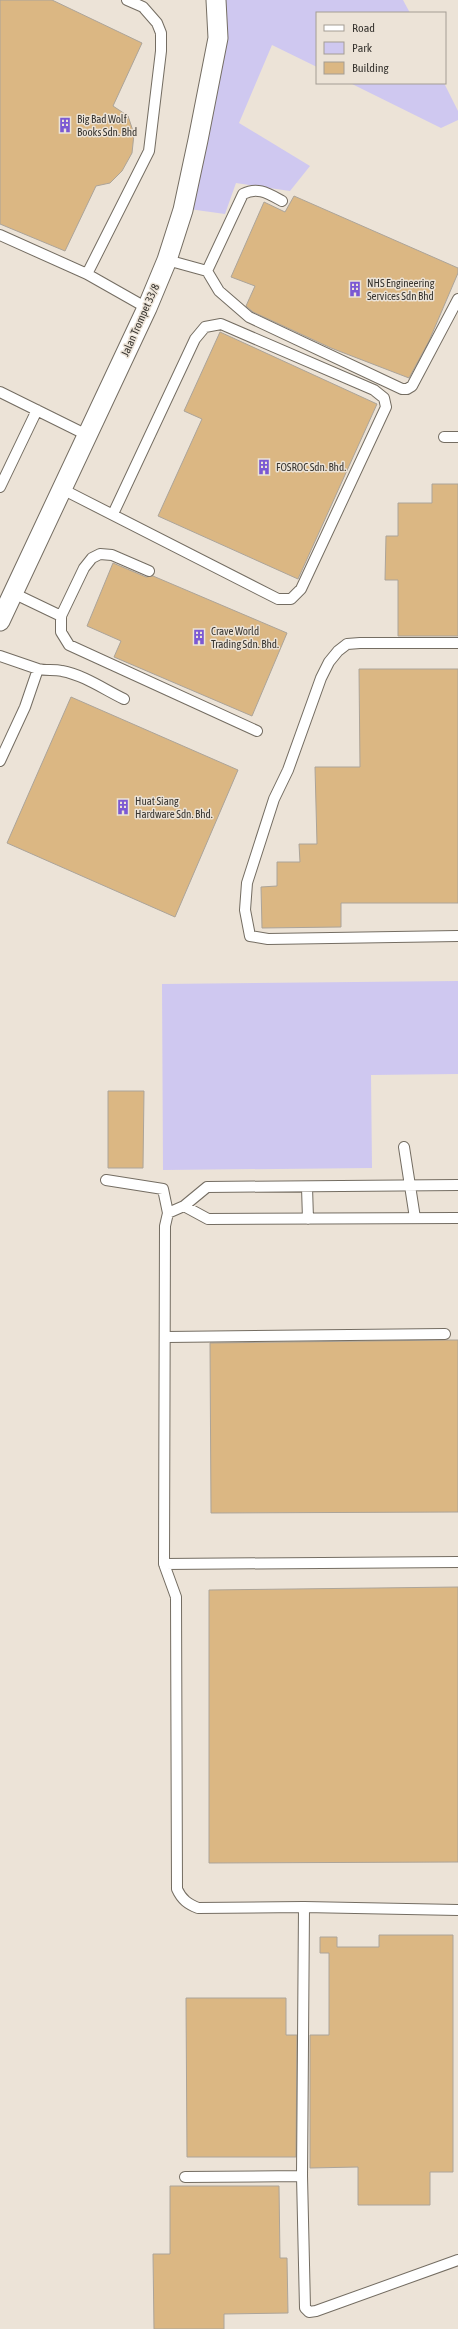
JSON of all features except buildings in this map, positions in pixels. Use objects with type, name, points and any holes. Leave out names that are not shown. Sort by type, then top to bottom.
[{"type":"street","name":"Jalan Trompet 33/8","points":[[0,621],[147,308],[167,260],[183,210],[218,38],[216,0]]},
{"type":"lane","points":[[87,274],[149,151],[161,51],[161,33],[157,23],[143,7],[127,0]]},
{"type":"lane","points":[[207,271],[243,194],[250,190],[264,191],[282,200]]},
{"type":"lane","points":[[0,235],[87,274],[147,308]]},
{"type":"lane","points":[[167,260],[207,271],[219,291],[249,317],[402,389],[407,389],[412,386],[458,299]]},
{"type":"lane","points":[[62,489],[278,599],[291,599],[301,590],[386,407],[384,398],[374,390],[221,324],[206,326],[195,339],[113,514]]},
{"type":"lane","points":[[0,392],[87,435]]},
{"type":"lane","points":[[0,487],[37,410]]},
{"type":"lane","points":[[444,437],[458,436]]},
{"type":"lane","points":[[149,571],[112,555],[100,554],[92,558],[84,568],[61,616],[61,632],[69,645],[257,731]]},
{"type":"lane","points":[[13,593],[61,616]]},
{"type":"lane","points":[[458,643],[347,644],[338,651],[321,678],[288,770],[264,828],[247,883],[245,910],[250,936],[268,939],[458,936]]},
{"type":"lane","points":[[0,656],[49,672],[61,670],[74,674],[124,699]]},
{"type":"lane","points":[[0,761],[25,706],[38,669]]},
{"type":"lane","points":[[404,1147],[411,1184],[414,1218]]},
{"type":"lane","points":[[106,1180],[164,1189],[168,1213],[165,1226],[167,1337],[164,1564],[176,1597],[177,1889],[181,1897],[189,1904],[198,1908],[304,1907],[458,1910]]},
{"type":"lane","points":[[168,1213],[184,1206],[207,1187],[458,1184]]},
{"type":"lane","points":[[307,1187],[308,1219]]},
{"type":"lane","points":[[184,1206],[208,1219],[458,1218]]},
{"type":"lane","points":[[167,1337],[445,1334]]},
{"type":"lane","points":[[164,1564],[458,1562]]},
{"type":"lane","points":[[304,1907],[302,2176],[305,2308],[309,2312],[324,2309],[458,2260]]},
{"type":"lane","points":[[185,2177],[302,2176]]},
{"type":"green space","points":[[222,0],[403,0],[409,12],[316,12],[316,67],[272,45],[239,123],[310,166],[290,191],[236,183],[225,214],[189,209]]},
{"type":"green space","points":[[352,84],[444,84],[458,111],[458,120],[441,128]]},
{"type":"green space","points":[[458,981],[458,1074],[371,1075],[372,1168],[163,1170],[162,984]]},
{"type":"place","name":"Big Bad Wolf Books Sdn. Bhd","points":[[65,125]]},
{"type":"place","name":"NHS Engineering Services Sdn Bhd","points":[[355,289]]},
{"type":"place","name":"FOSROC Sdn. Bhd.","points":[[264,467]]},
{"type":"place","name":"Crave World Trading Sdn. Bhd.","points":[[199,637]]},
{"type":"place","name":"Huat Siang Hardware Sdn. Bhd.","points":[[123,807]]}]
